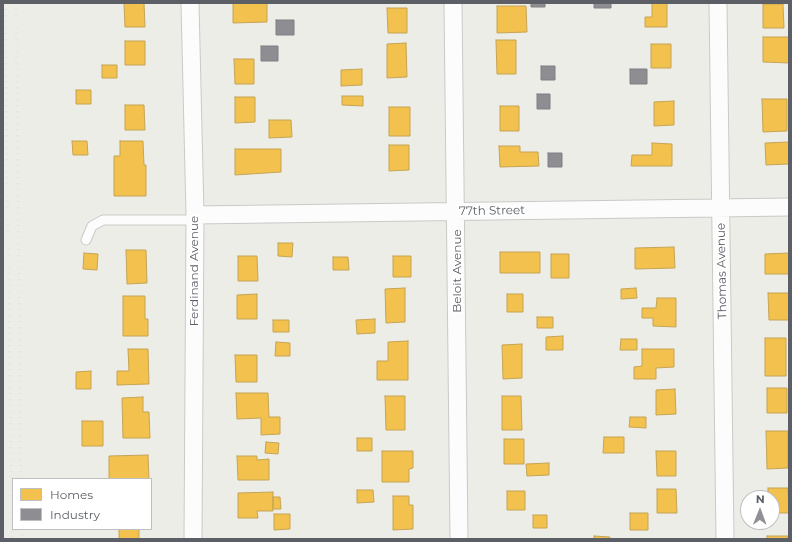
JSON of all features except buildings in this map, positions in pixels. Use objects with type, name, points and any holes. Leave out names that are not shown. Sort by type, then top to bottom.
[{"type":"street","name":"Ferdinand Avenue","points":[[190,3],[195,217],[193,539]]},
{"type":"street","name":"Beloit Avenue","points":[[453,3],[459,539]]},
{"type":"street","name":"Thomas Avenue","points":[[718,3],[722,208],[725,539]]},
{"type":"street","name":"77th Street","points":[[195,217],[789,207]]},
{"type":"lane","points":[[86,240],[92,226],[103,220],[195,217]]},
{"type":"railway","points":[[5,3],[12,539]]},
{"type":"railway","points":[[16,3],[21,478]]},
{"type":"railway","points":[[22,530],[22,539]]}]
